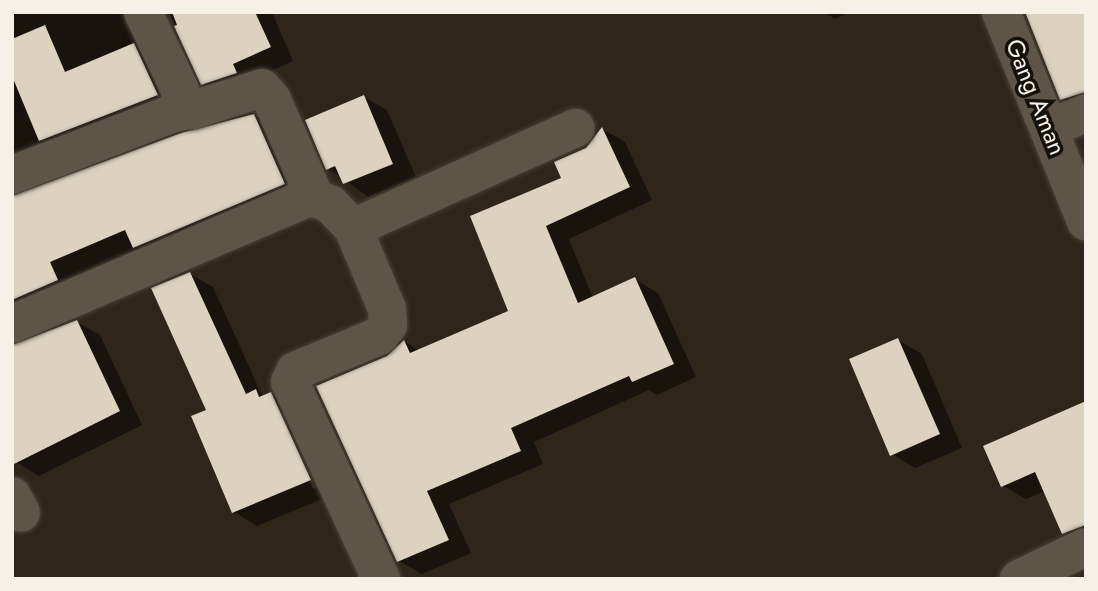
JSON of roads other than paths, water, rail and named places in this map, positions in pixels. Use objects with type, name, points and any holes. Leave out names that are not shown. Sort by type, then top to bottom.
[{"type":"street","points":[[143,12],[180,90],[181,104],[176,112]]},
{"type":"street","name":"Gang Aman","points":[[1001,12],[1086,221]]},
{"type":"street","points":[[12,175],[176,112],[193,110],[262,88],[272,100],[314,198]]},
{"type":"street","points":[[1049,128],[1086,113]]},
{"type":"street","points":[[353,228],[576,128]]},
{"type":"street","points":[[12,324],[305,199],[314,198],[330,204],[353,228],[383,298],[388,325],[379,336],[295,371],[290,382],[381,579]]},
{"type":"street","points":[[1019,579],[1086,547]]}]
